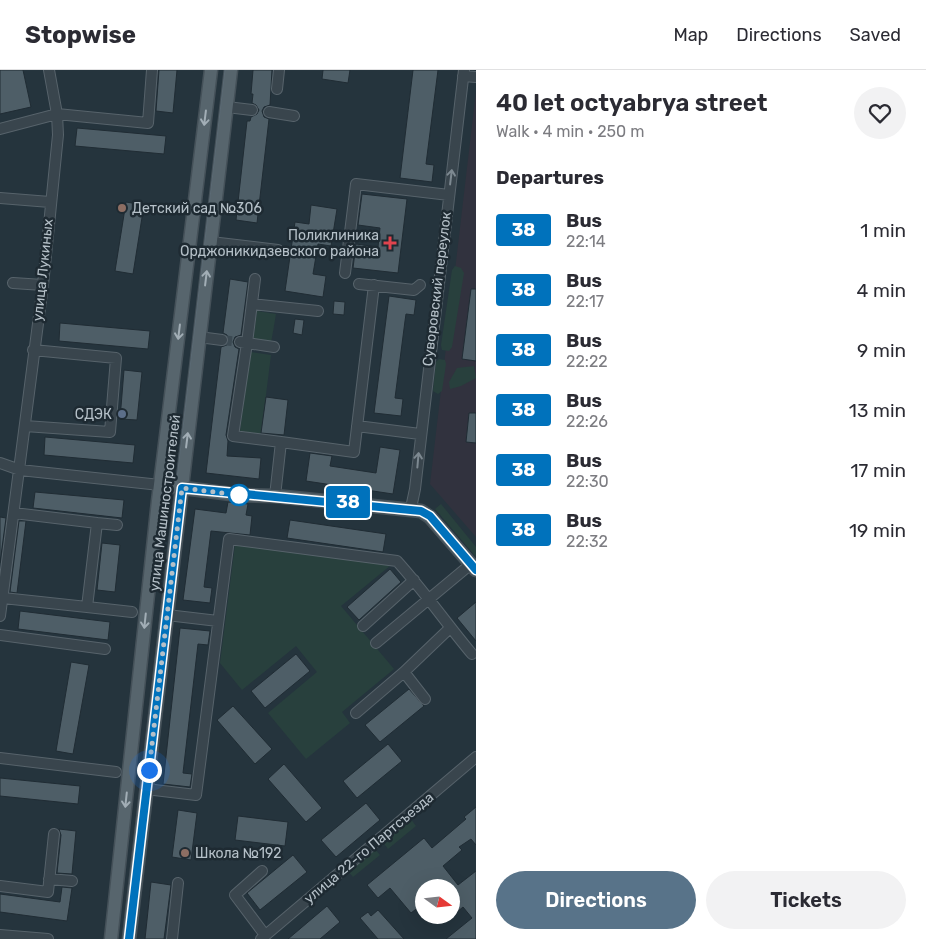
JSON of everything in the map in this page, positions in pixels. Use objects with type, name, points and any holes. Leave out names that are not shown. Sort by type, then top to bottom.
[{"type":"main road","name":"улица Машиностроителей","points":[[111,939],[160,486],[211,70]]},
{"type":"main road","name":"улица Машиностроителей","points":[[129,939],[231,70]]},
{"type":"main road","points":[[160,486],[239,495],[275,496],[411,508],[430,516],[474,567]]},
{"type":"street","name":"улица Лукиных","points":[[0,616],[43,285],[58,135],[57,114],[49,70]]},
{"type":"street","points":[[0,129],[57,114],[148,123],[152,70]]},
{"type":"street","points":[[277,89],[280,70]]},
{"type":"street","points":[[463,73],[476,77]]},
{"type":"street","name":"Суворовский переулок","points":[[411,508],[415,489],[463,73]]},
{"type":"street","points":[[227,107],[252,110]]},
{"type":"street","points":[[270,112],[294,116]]},
{"type":"street","points":[[345,273],[356,184],[449,195]]},
{"type":"street","points":[[0,198],[50,202]]},
{"type":"street","points":[[210,242],[278,250]]},
{"type":"street","points":[[255,279],[244,342],[233,436],[354,452],[374,285]]},
{"type":"street","points":[[13,283],[43,285]]},
{"type":"street","points":[[359,284],[414,290],[420,285]]},
{"type":"street","points":[[252,304],[318,311]]},
{"type":"street","points":[[199,337],[222,340]]},
{"type":"street","points":[[244,342],[274,346]]},
{"type":"street","points":[[25,426],[110,432],[116,358],[34,350]]},
{"type":"street","points":[[357,426],[420,434]]},
{"type":"street","points":[[275,496],[281,442]]},
{"type":"street","points":[[1,466],[20,470],[160,486]]},
{"type":"street","points":[[14,513],[117,525]]},
{"type":"street","points":[[87,607],[97,523]]},
{"type":"street","points":[[146,789],[196,795],[228,539],[397,561],[430,598],[450,628],[472,654]]},
{"type":"street","points":[[376,643],[430,598],[474,567]]},
{"type":"street","points":[[363,626],[414,580]]},
{"type":"street","points":[[2,598],[132,612]]},
{"type":"street","points":[[167,615],[218,622]]},
{"type":"street","points":[[356,713],[404,672],[450,628]]},
{"type":"street","points":[[0,635],[105,649]]},
{"type":"street","points":[[404,672],[425,699]]},
{"type":"street","name":"улица 22-го Партсъезда","points":[[263,937],[476,757]]},
{"type":"street","points":[[0,758],[116,772]]},
{"type":"street","points":[[0,886],[48,892],[54,834]]},
{"type":"street","points":[[262,871],[235,895],[263,937]]},
{"type":"street","points":[[49,879],[72,881]]},
{"type":"street","points":[[172,939],[178,883]]},
{"type":"street","points":[[0,934],[48,939]]},
{"type":"shaded area","points":[[476,91],[476,537],[430,484]]},
{"type":"green space","points":[[455,266],[461,268],[464,273],[452,347],[449,351],[442,350],[441,345],[452,270]]},
{"type":"green space","points":[[257,311],[276,314],[271,343],[253,341]]},
{"type":"green space","points":[[250,352],[271,355],[261,434],[240,431]]},
{"type":"green space","points":[[439,359],[445,360],[446,364],[442,391],[438,394],[433,391],[436,362]]},
{"type":"green space","points":[[474,366],[476,378],[461,386],[450,389],[449,382],[457,368]]},
{"type":"green space","points":[[441,504],[476,547],[476,557],[435,509]]},
{"type":"green space","points":[[235,545],[391,565],[341,606],[394,669],[342,712],[350,723],[306,759],[268,713],[317,672],[296,646],[242,690],[220,663]]},
{"type":"green space","points":[[410,818],[416,826],[388,849],[382,841]]},
{"type":"green space","points":[[374,848],[380,855],[353,877],[347,870]]},
{"type":"building","points":[[0,70],[23,70],[31,107],[0,114]]},
{"type":"building","points":[[159,70],[177,70],[173,113],[156,111]]},
{"type":"building","points":[[253,70],[272,70],[270,105],[264,107],[262,111],[264,117],[269,119],[257,223],[236,220],[247,121],[250,121],[251,117],[257,114],[259,110],[252,103]]},
{"type":"building","points":[[323,70],[350,70],[348,83],[322,79]]},
{"type":"building","points":[[413,70],[438,70],[426,164],[434,165],[432,182],[400,178]]},
{"type":"building","points":[[77,128],[166,136],[164,154],[75,146]]},
{"type":"building","points":[[362,194],[407,199],[398,273],[353,268],[356,244],[378,247],[380,228],[358,225]]},
{"type":"building","points":[[126,202],[144,205],[133,274],[115,271]]},
{"type":"building","points":[[311,205],[337,209],[331,246],[318,244],[313,274],[326,276],[323,297],[285,291],[295,222],[309,224]]},
{"type":"building","points":[[230,279],[248,282],[241,335],[235,337],[233,342],[235,347],[239,349],[226,435],[228,441],[227,456],[261,458],[259,479],[206,473],[221,347],[227,345],[229,340],[227,335],[223,333]]},
{"type":"building","points":[[471,289],[476,289],[476,361],[462,359]]},
{"type":"building","points":[[389,296],[416,300],[414,315],[406,314],[395,398],[403,399],[401,416],[374,413]]},
{"type":"building","points":[[334,301],[345,302],[344,315],[333,314]]},
{"type":"building","points":[[295,319],[304,320],[302,335],[293,333]]},
{"type":"building","points":[[60,323],[150,331],[148,349],[59,341]]},
{"type":"building","points":[[124,370],[142,372],[137,420],[120,419]]},
{"type":"building","points":[[266,397],[288,400],[284,435],[261,433]]},
{"type":"building","points":[[469,413],[476,413],[476,443],[466,442]]},
{"type":"building","points":[[45,437],[135,445],[133,463],[44,455]]},
{"type":"building","points":[[380,447],[400,450],[393,494],[306,481],[310,453],[332,456],[330,466],[376,473]]},
{"type":"building","points":[[35,492],[124,500],[122,518],[33,508]]},
{"type":"building","points":[[228,502],[248,504],[246,515],[252,516],[250,535],[211,531],[204,587],[212,588],[210,603],[183,600],[195,509],[226,513]]},
{"type":"building","points":[[0,517],[6,518],[0,563]]},
{"type":"building","points":[[290,520],[386,534],[383,552],[287,538]]},
{"type":"building","points":[[19,521],[26,521],[17,593],[10,592]]},
{"type":"building","points":[[102,543],[120,545],[115,592],[97,590]]},
{"type":"building","points":[[390,569],[401,582],[359,620],[347,607]]},
{"type":"building","points":[[476,602],[476,641],[457,618]]},
{"type":"building","points":[[20,611],[110,622],[108,640],[18,629]]},
{"type":"building","points":[[180,628],[210,631],[208,645],[198,644],[183,773],[192,774],[190,787],[163,784]]},
{"type":"building","points":[[296,654],[310,671],[265,708],[251,691]]},
{"type":"building","points":[[71,662],[89,665],[73,754],[56,751]]},
{"type":"building","points":[[409,689],[424,706],[380,742],[365,725]]},
{"type":"building","points":[[233,706],[272,749],[255,764],[217,720]]},
{"type":"building","points":[[388,744],[402,761],[357,798],[343,781]]},
{"type":"building","points":[[284,764],[322,808],[306,822],[268,779]]},
{"type":"building","points":[[0,778],[80,786],[78,804],[0,796]]},
{"type":"building","points":[[366,803],[380,820],[336,857],[321,840]]},
{"type":"building","points":[[476,807],[476,845],[471,839],[459,847],[462,850],[443,866],[453,879],[415,879],[415,910],[411,913],[390,888],[378,898],[367,885],[424,838],[432,848],[466,819],[464,817]]},
{"type":"building","points":[[178,810],[197,813],[191,860],[172,857]]},
{"type":"building","points":[[238,816],[288,822],[285,846],[235,840]]},
{"type":"building","points":[[59,829],[76,831],[72,874],[57,873],[61,835]]},
{"type":"building","points":[[293,855],[307,872],[260,910],[247,893]]},
{"type":"building","points":[[476,871],[476,939],[446,939],[472,918],[463,907],[460,910],[460,883]]},
{"type":"building","points":[[151,882],[171,885],[164,939],[145,939]]},
{"type":"building","points":[[62,887],[72,888],[67,921],[0,912],[0,894],[60,902]]},
{"type":"building","points":[[327,906],[340,922],[320,939],[288,939]]},
{"type":"building","points":[[378,910],[404,939],[378,939],[360,918],[368,912],[371,916]]},
{"type":"tunnel","points":[[222,340],[240,342]]},
{"type":"tram line","points":[[123,939],[225,70]]},
{"type":"bus line","name":"38","points":[[129,939],[182,488],[239,495],[275,496],[411,508],[430,516],[476,570]]},
{"type":"place","name":"Детский сад №306","points":[[122,208]]},
{"type":"place","name":"Поликлиника Орджоникидзевского района","points":[[390,243]]},
{"type":"place","name":"СДЭК","points":[[122,414]]},
{"type":"place","name":"Школа №192","points":[[185,853]]},
{"type":"route","points":[[149,770],[182,488],[239,495]]}]
